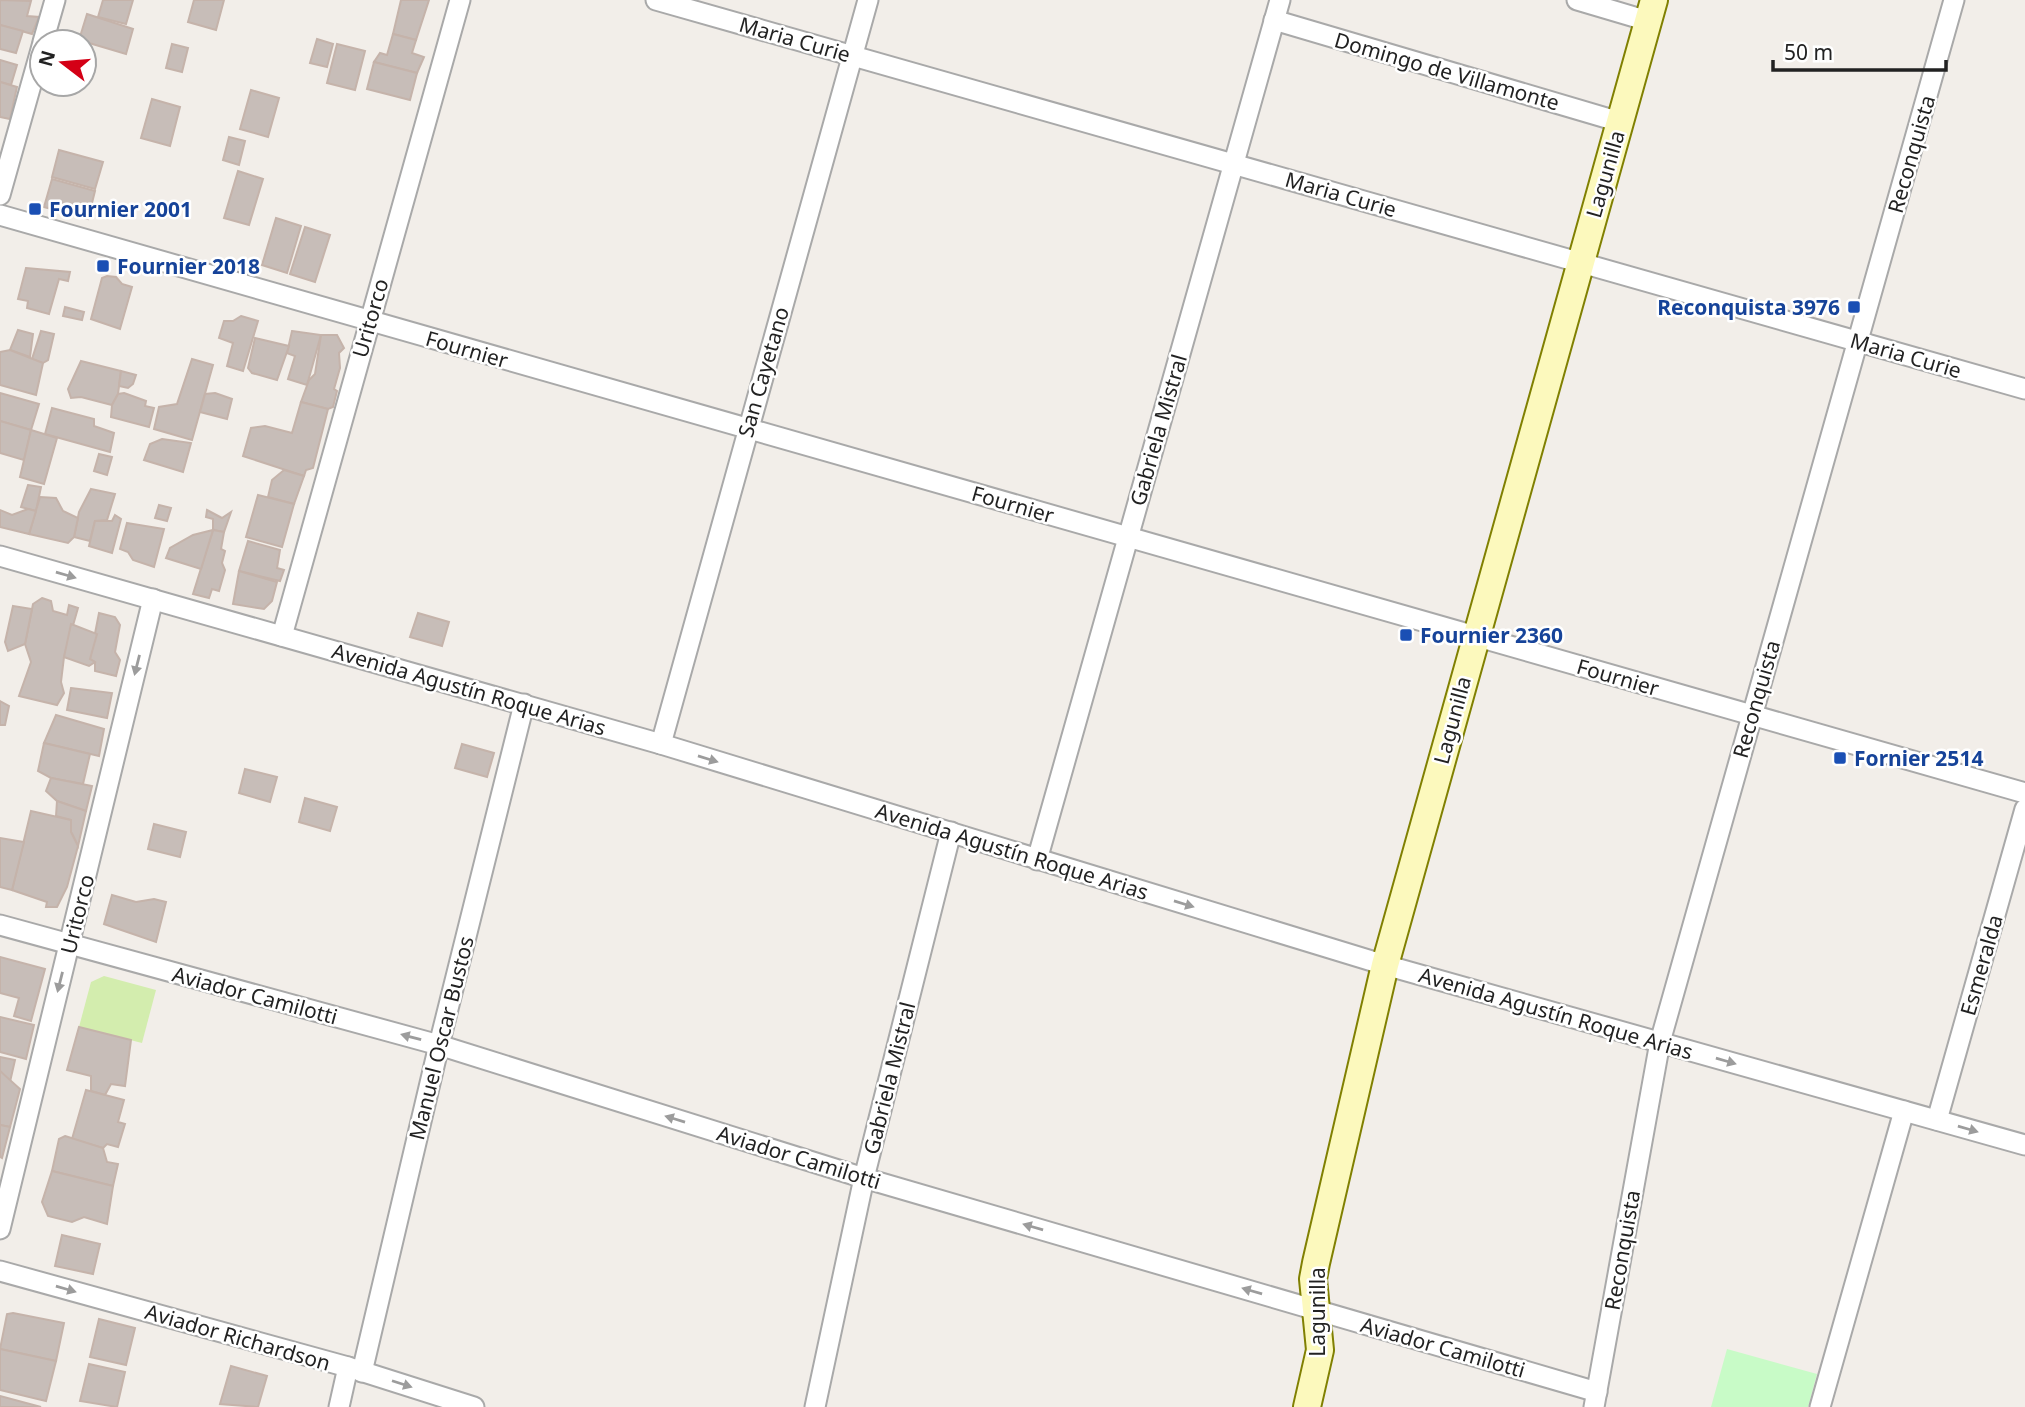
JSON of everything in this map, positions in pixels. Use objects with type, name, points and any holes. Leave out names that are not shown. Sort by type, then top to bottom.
[{"type":"main road","name":"Lagunilla","points":[[1307,1407],[1320,1350],[1313,1279],[1385,965],[1651,10]]},
{"type":"street","points":[[47,28],[55,0]]},
{"type":"street","name":"Uritorco","points":[[282,636],[460,0]]},
{"type":"street","name":"Maria Curie","points":[[656,0],[2025,388]]},
{"type":"street","name":"San Cayetano","points":[[661,744],[868,0]]},
{"type":"street","name":"Gabriela Mistral","points":[[1037,860],[1280,0]]},
{"type":"street","points":[[1577,0],[1651,10]]},
{"type":"street","name":"Reconquista","points":[[1595,1399],[1660,1042],[1954,0]]},
{"type":"street","name":"Domingo de Villamonte","points":[[1274,20],[1620,122]]},
{"type":"street","points":[[0,195],[28,97]]},
{"type":"street","name":"Fournier","points":[[0,215],[2025,793]]},
{"type":"street","name":"Avenida Agustín Roque Arias","points":[[0,556],[661,744],[1385,965],[2025,1145]]},
{"type":"street","name":"Uritorco","points":[[0,1230],[153,599]]},
{"type":"street","name":"Manuel Oscar Bustos","points":[[339,1407],[355,1369],[524,704]]},
{"type":"street","name":"Esmeralda","points":[[1937,1120],[2025,809]]},
{"type":"street","name":"Gabriela Mistral","points":[[815,1407],[864,1178],[951,832]]},
{"type":"street","name":"Aviador Camilotti","points":[[0,925],[439,1045],[864,1178],[1317,1310],[1595,1399]]},
{"type":"street","points":[[1820,1407],[1904,1111]]},
{"type":"street","name":"Aviador Richardson","points":[[0,1270],[355,1369],[474,1407]]},
{"type":"green space","points":[[104,976],[156,990],[142,1043],[79,1027],[91,982]]},
{"type":"green space","points":[[1727,1349],[1817,1374],[1808,1407],[1711,1407]]},
{"type":"building","points":[[0,0],[31,1],[27,16],[39,17],[34,28],[28,28],[28,33],[0,25]]},
{"type":"building","points":[[103,0],[133,0],[126,24],[98,17]]},
{"type":"building","points":[[194,0],[224,0],[216,30],[188,22]]},
{"type":"building","points":[[401,0],[429,0],[416,40],[393,34]]},
{"type":"building","points":[[87,14],[133,29],[126,54],[98,46],[98,28],[83,28]]},
{"type":"building","points":[[0,25],[23,31],[16,53],[0,49]]},
{"type":"building","points":[[393,34],[416,40],[412,53],[424,57],[417,73],[374,62],[380,53],[387,55]]},
{"type":"building","points":[[317,39],[333,44],[327,67],[310,63]]},
{"type":"building","points":[[172,44],[188,48],[182,72],[166,68]]},
{"type":"building","points":[[337,44],[365,51],[355,90],[327,83]]},
{"type":"building","points":[[0,60],[17,65],[11,85],[0,82]]},
{"type":"building","points":[[374,62],[417,73],[410,100],[367,89]]},
{"type":"building","points":[[0,82],[17,87],[10,119],[0,117]]},
{"type":"building","points":[[251,90],[279,98],[268,137],[240,129]]},
{"type":"building","points":[[152,99],[180,107],[170,146],[141,138]]},
{"type":"building","points":[[229,137],[245,141],[239,165],[223,160]]},
{"type":"building","points":[[59,150],[103,162],[95,189],[52,177]]},
{"type":"building","points":[[238,171],[263,179],[249,225],[224,218]]},
{"type":"building","points":[[52,179],[95,191],[88,219],[44,207]]},
{"type":"building","points":[[276,218],[301,226],[287,273],[262,265]]},
{"type":"building","points":[[305,227],[330,235],[315,282],[290,274]]},
{"type":"building","points":[[26,268],[70,272],[68,281],[59,279],[49,314],[27,308],[28,301],[18,299]]},
{"type":"building","points":[[116,277],[122,284],[132,287],[120,329],[91,319],[102,278]]},
{"type":"building","points":[[65,307],[84,312],[82,320],[63,316]]},
{"type":"building","points":[[241,316],[258,321],[243,371],[227,366],[233,343],[219,338],[224,321],[233,321]]},
{"type":"building","points":[[18,330],[33,334],[30,357],[10,350]]},
{"type":"building","points":[[41,331],[54,334],[48,360],[43,363],[32,359]]},
{"type":"building","points":[[292,331],[321,335],[307,385],[288,379],[295,356],[287,353]]},
{"type":"building","points":[[321,335],[337,335],[344,348],[339,353],[340,368],[334,389],[337,391],[333,407],[328,409],[301,402],[309,380],[315,374]]},
{"type":"building","points":[[255,338],[289,346],[277,380],[252,373],[248,368]]},
{"type":"building","points":[[10,350],[43,363],[36,395],[0,385],[0,352]]},
{"type":"building","points":[[192,359],[213,365],[192,440],[154,429],[159,407],[177,404]]},
{"type":"building","points":[[81,361],[121,371],[118,394],[112,405],[81,397],[71,398],[68,389]]},
{"type":"building","points":[[121,371],[136,375],[133,384],[128,388],[119,386]]},
{"type":"building","points":[[0,393],[39,404],[31,430],[0,421]]},
{"type":"building","points":[[124,393],[146,401],[145,406],[154,408],[149,427],[111,417],[112,405],[118,394]]},
{"type":"building","points":[[215,393],[232,399],[227,419],[200,412],[205,394]]},
{"type":"building","points":[[301,402],[328,409],[313,468],[306,470],[304,476],[243,456],[251,428],[265,426],[292,433]]},
{"type":"building","points":[[52,408],[94,419],[94,426],[114,433],[110,452],[45,434]]},
{"type":"building","points":[[0,421],[31,430],[24,460],[0,453]]},
{"type":"building","points":[[31,430],[57,438],[44,484],[20,477]]},
{"type":"building","points":[[162,439],[191,443],[183,472],[144,460],[150,444]]},
{"type":"building","points":[[99,454],[112,457],[107,475],[94,471]]},
{"type":"building","points":[[284,470],[304,476],[294,504],[268,497],[272,480]]},
{"type":"building","points":[[28,485],[41,487],[36,511],[21,507]]},
{"type":"building","points":[[91,489],[115,494],[107,520],[95,521],[90,541],[74,537],[79,512]]},
{"type":"building","points":[[258,495],[294,504],[282,547],[246,537]]},
{"type":"building","points":[[40,497],[56,498],[63,511],[78,518],[74,537],[68,543],[29,534]]},
{"type":"building","points":[[159,505],[171,508],[167,521],[155,518]]},
{"type":"building","points":[[28,509],[36,511],[29,534],[0,527],[0,510],[12,515]]},
{"type":"building","points":[[207,510],[222,518],[231,512],[224,532],[213,530],[213,519],[206,517]]},
{"type":"building","points":[[115,515],[121,519],[112,553],[89,546],[95,521],[112,521]]},
{"type":"building","points":[[127,523],[164,529],[154,567],[133,560],[128,552],[120,549]]},
{"type":"building","points":[[213,530],[224,532],[221,549],[225,551],[222,563],[225,570],[219,591],[212,589],[209,598],[193,594]]},
{"type":"building","points":[[213,530],[201,569],[166,558],[170,548],[193,535]]},
{"type":"building","points":[[248,541],[280,550],[277,568],[284,570],[280,581],[239,571]]},
{"type":"building","points":[[239,571],[277,582],[272,601],[264,609],[233,604]]},
{"type":"building","points":[[42,598],[51,601],[53,611],[67,615],[69,605],[78,608],[64,657],[61,682],[64,693],[57,705],[19,696],[31,662],[25,644],[33,604]]},
{"type":"building","points":[[13,606],[32,609],[25,644],[8,651],[5,642]]},
{"type":"building","points":[[99,613],[115,617],[120,625],[115,652],[120,660],[116,676],[95,671],[95,662],[90,659]]},
{"type":"building","points":[[418,613],[449,622],[442,646],[410,637]]},
{"type":"building","points":[[71,624],[97,634],[90,659],[95,662],[89,666],[64,657]]},
{"type":"building","points":[[71,688],[112,693],[107,718],[67,710]]},
{"type":"building","points":[[0,701],[9,706],[5,725],[0,725]]},
{"type":"building","points":[[56,715],[104,729],[99,756],[44,743]]},
{"type":"building","points":[[44,743],[90,754],[83,784],[51,778],[38,771]]},
{"type":"building","points":[[462,744],[494,753],[487,777],[455,768]]},
{"type":"building","points":[[245,769],[277,777],[270,802],[239,793]]},
{"type":"building","points":[[51,778],[92,786],[86,811],[57,801],[46,791]]},
{"type":"building","points":[[305,798],[337,807],[330,831],[299,822]]},
{"type":"building","points":[[57,801],[86,811],[78,846],[71,832],[71,820],[56,816]]},
{"type":"building","points":[[31,811],[71,820],[71,832],[78,846],[67,887],[57,907],[46,907],[47,902],[12,890]]},
{"type":"building","points":[[154,824],[186,832],[180,857],[148,849]]},
{"type":"building","points":[[0,838],[24,842],[12,890],[0,887]]},
{"type":"building","points":[[112,895],[136,902],[154,899],[166,902],[156,942],[104,924]]},
{"type":"building","points":[[0,957],[45,969],[31,1021],[14,1016],[19,998],[0,993]]},
{"type":"building","points":[[0,1017],[34,1025],[26,1059],[0,1052]]},
{"type":"building","points":[[79,1027],[131,1040],[125,1086],[111,1084],[105,1095],[91,1091],[91,1076],[67,1070]]},
{"type":"building","points":[[0,1057],[15,1060],[10,1082],[0,1071]]},
{"type":"building","points":[[0,1071],[20,1089],[10,1127],[0,1125]]},
{"type":"building","points":[[86,1090],[124,1100],[118,1122],[125,1124],[118,1147],[107,1144],[103,1148],[72,1139]]},
{"type":"building","points":[[0,1125],[10,1127],[2,1158],[0,1157]]},
{"type":"building","points":[[65,1136],[103,1148],[107,1162],[118,1164],[113,1186],[52,1171],[59,1139]]},
{"type":"building","points":[[52,1171],[113,1186],[107,1224],[84,1217],[72,1222],[48,1216],[42,1202]]},
{"type":"building","points":[[62,1235],[100,1244],[93,1274],[55,1266]]},
{"type":"building","points":[[7,1314],[64,1323],[56,1361],[0,1349]]},
{"type":"building","points":[[99,1319],[135,1328],[126,1365],[90,1357]]},
{"type":"building","points":[[0,1349],[56,1361],[46,1401],[0,1390]]},
{"type":"building","points":[[89,1364],[125,1372],[117,1407],[80,1401]]},
{"type":"building","points":[[231,1366],[267,1376],[258,1407],[220,1404]]},
{"type":"building","points":[[0,1396],[41,1407],[0,1407]]},
{"type":"place","name":"Fournier 2001","points":[[35,209]]},
{"type":"place","name":"Fournier 2018","points":[[103,266]]},
{"type":"place","name":"Reconquista 3976","points":[[1854,307]]},
{"type":"place","name":"Fournier 2360","points":[[1406,635]]},
{"type":"place","name":"Fornier 2514","points":[[1840,758]]}]
